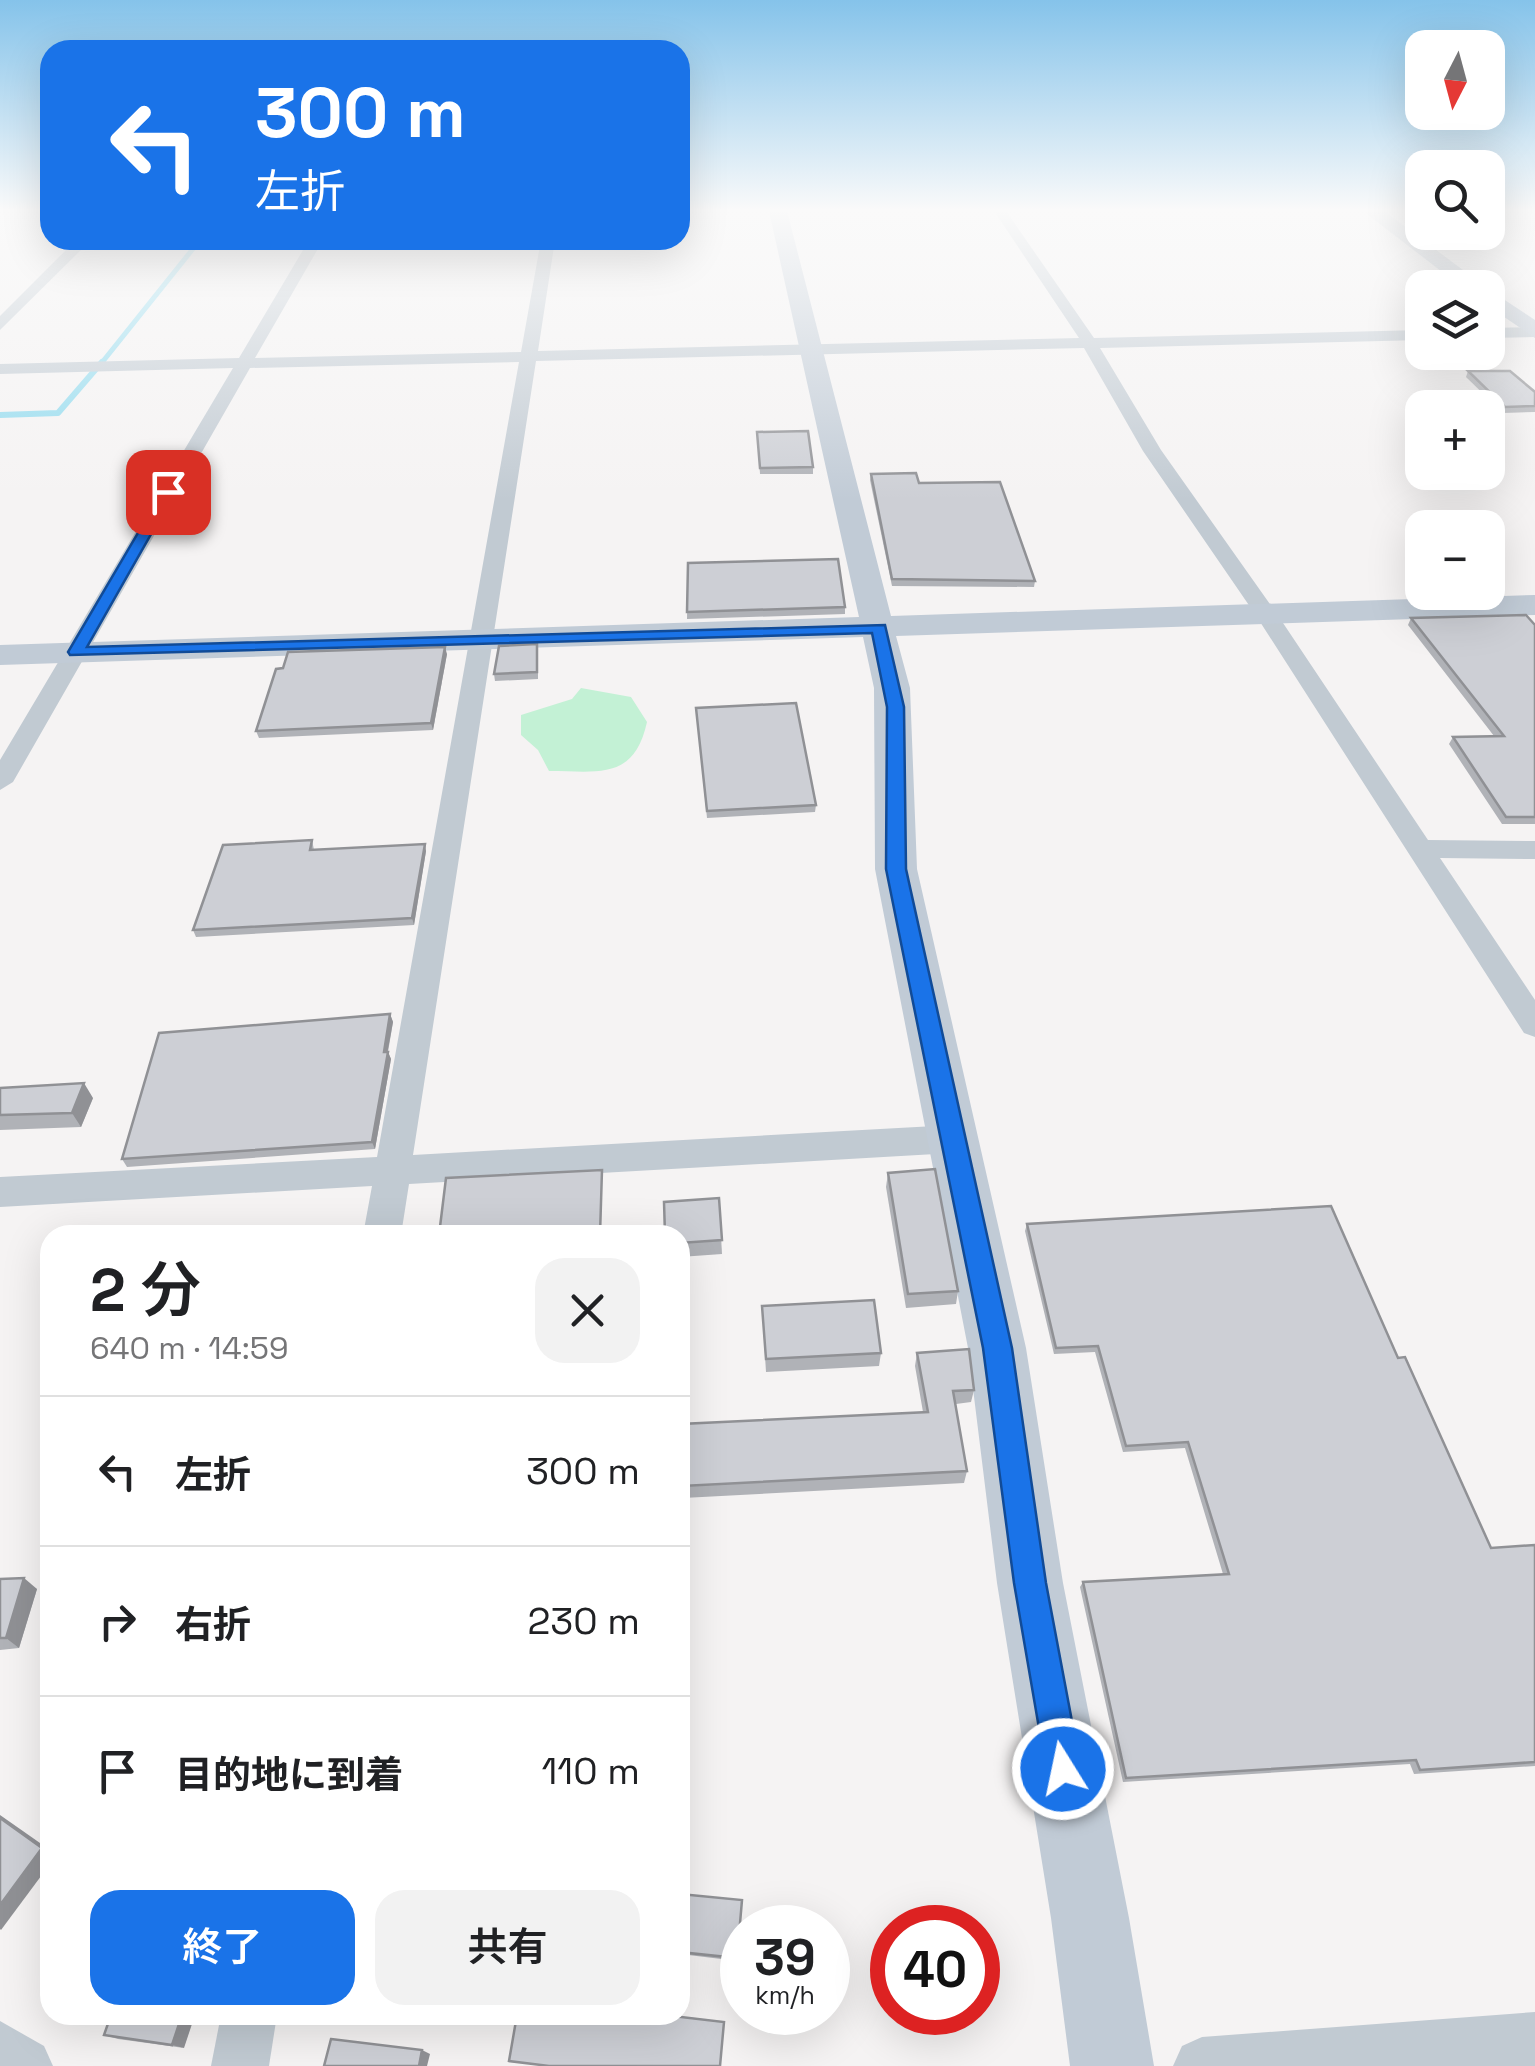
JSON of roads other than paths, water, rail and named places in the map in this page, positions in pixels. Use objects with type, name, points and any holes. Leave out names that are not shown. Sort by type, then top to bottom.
[{"type":"street","points":[[0,782],[276,307]]},
{"type":"street","points":[[384,1225],[535,307]]},
{"type":"street","points":[[801,307],[896,707],[896,869],[998,1348],[1030,1583],[1090,1918],[1112,2066]]},
{"type":"street","points":[[1066,307],[1152,451],[1266,614],[1535,1025]]},
{"type":"street","points":[[1505,309],[1535,331]]},
{"type":"street","points":[[1505,332],[1535,331]]},
{"type":"street","points":[[0,369],[1405,334]]},
{"type":"street","points":[[0,655],[1535,605]]},
{"type":"street","points":[[1418,850],[1535,850]]},
{"type":"street","points":[[0,1192],[953,1140]]},
{"type":"street","points":[[240,2066],[247,2025]]},
{"type":"street","points":[[1202,2066],[1535,2040]]},
{"type":"street","points":[[0,2050],[24,2066]]},
{"type":"waterway","points":[[100,365],[146,307]]},
{"type":"waterway","points":[[0,415],[58,413],[102,362]]}]
